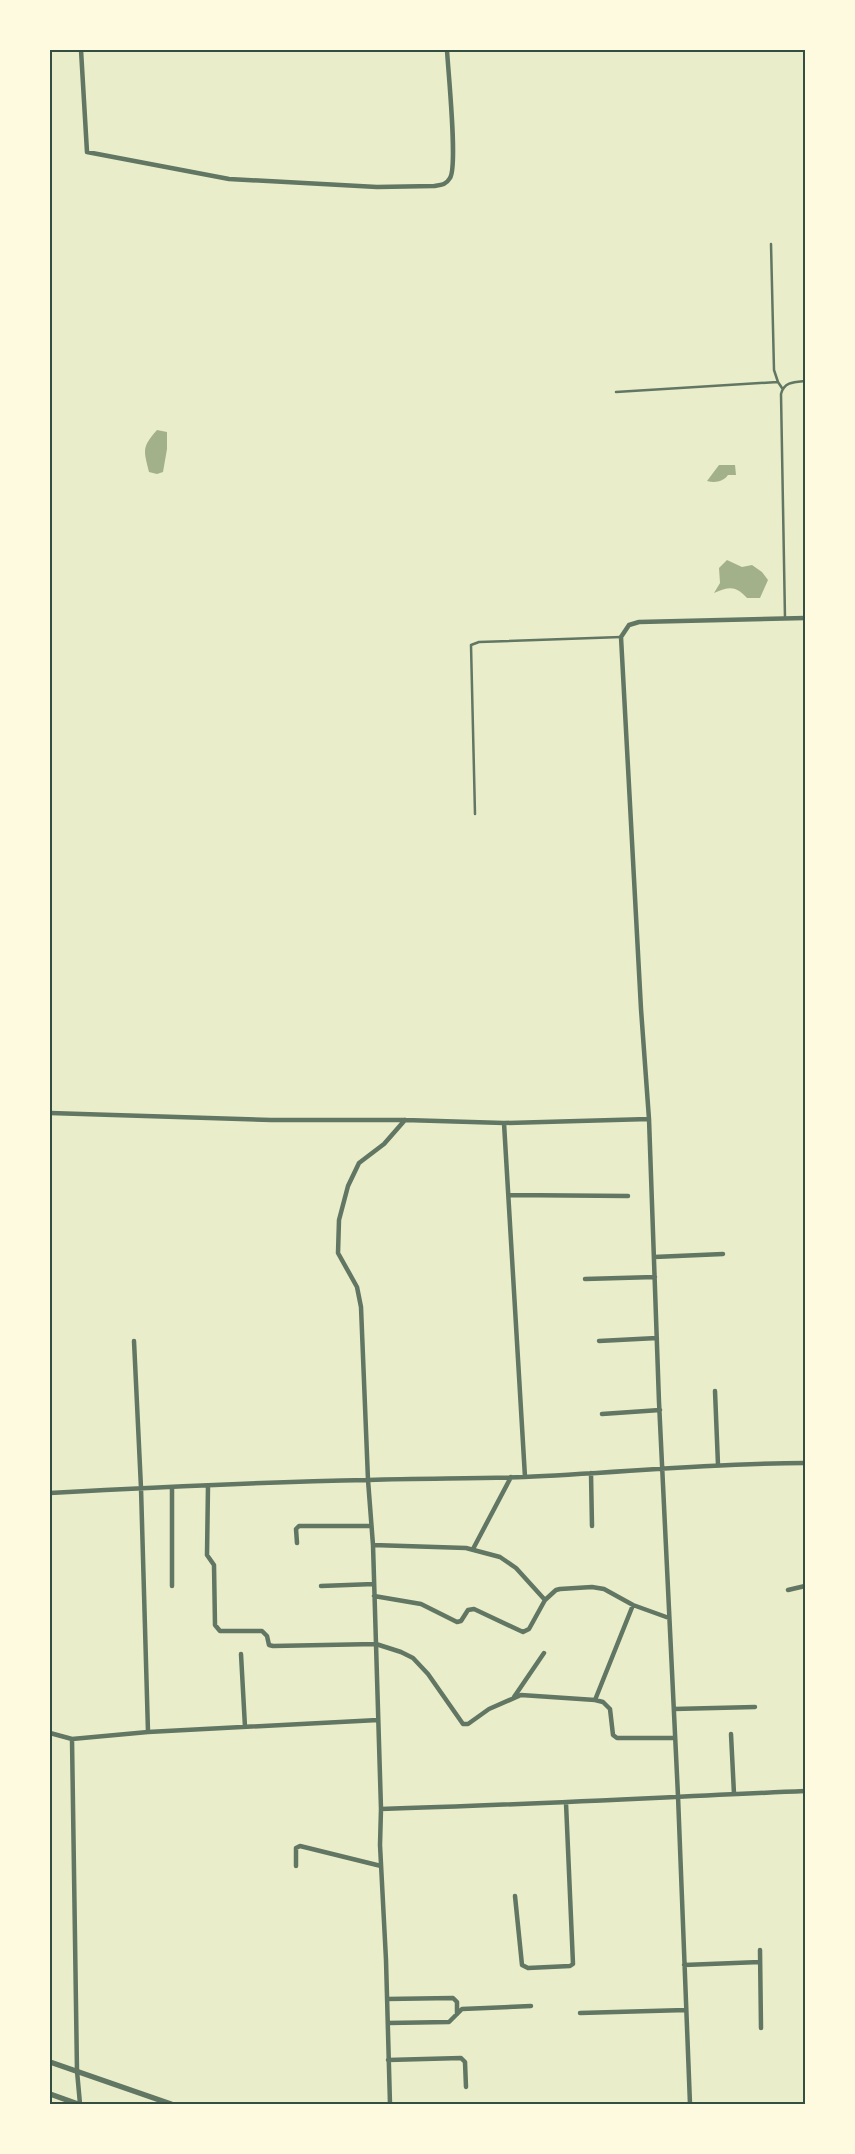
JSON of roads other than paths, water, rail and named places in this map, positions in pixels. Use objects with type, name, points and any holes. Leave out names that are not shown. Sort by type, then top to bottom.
[{"type":"street","points":[[82,50],[87,152],[230,179],[377,187],[434,186],[442,185],[450,179],[453,171],[453,144],[447,50]]},
{"type":"street","points":[[690,2104],[649,1119],[641,1009],[621,637],[629,625],[639,622],[703,622],[805,618]]},
{"type":"street","points":[[50,1113],[271,1120],[405,1120],[504,1123],[649,1119]]},
{"type":"street","points":[[390,2104],[381,1866],[373,1545],[368,1480],[361,1307],[357,1287],[338,1253],[337,1233],[348,1186],[359,1163],[384,1144],[405,1120]]},
{"type":"street","points":[[504,1123],[525,1477]]},
{"type":"street","points":[[509,1195],[628,1196]]},
{"type":"street","points":[[654,1257],[723,1254]]},
{"type":"street","points":[[585,1279],[655,1277]]},
{"type":"street","points":[[599,1341],[657,1338]]},
{"type":"street","points":[[134,1341],[141,1488],[148,1732]]},
{"type":"street","points":[[715,1391],[718,1465]]},
{"type":"street","points":[[602,1414],[660,1410]]},
{"type":"street","points":[[50,1493],[368,1480],[525,1477],[662,1467],[805,1463]]},
{"type":"street","points":[[591,1472],[592,1526]]},
{"type":"street","points":[[472,1549],[511,1477]]},
{"type":"street","points":[[208,1486],[207,1555],[214,1565],[216,1625],[220,1631],[262,1631],[267,1636],[269,1645],[273,1646],[376,1644],[414,1658],[428,1674],[463,1724],[468,1724],[489,1709],[522,1695],[602,1702],[610,1709],[613,1735],[617,1738],[675,1738]]},
{"type":"street","points":[[172,1488],[172,1586]]},
{"type":"street","points":[[297,1543],[296,1529],[299,1526],[371,1526]]},
{"type":"street","points":[[373,1545],[436,1546],[472,1549],[508,1560],[546,1600]]},
{"type":"street","points":[[321,1586],[374,1584]]},
{"type":"street","points":[[788,1590],[805,1586]]},
{"type":"street","points":[[374,1596],[421,1604],[457,1622],[461,1621],[468,1610],[474,1609],[523,1632],[530,1629],[546,1600],[556,1590],[592,1587],[604,1589],[633,1605],[669,1618]]},
{"type":"street","points":[[595,1700],[633,1605]]},
{"type":"street","points":[[513,1698],[544,1653]]},
{"type":"street","points":[[241,1654],[245,1727]]},
{"type":"street","points":[[674,1708],[755,1706]]},
{"type":"street","points":[[50,1734],[72,1739],[148,1732],[378,1720]]},
{"type":"street","points":[[731,1734],[734,1794]]},
{"type":"street","points":[[50,2094],[79,2104],[72,1739]]},
{"type":"street","points":[[381,1809],[566,1803],[805,1791]]},
{"type":"street","points":[[516,1896],[522,1966],[528,1968],[570,1966],[573,1964],[566,1803]]},
{"type":"street","points":[[296,1866],[295,1852],[296,1848],[300,1846],[381,1866]]},
{"type":"street","points":[[760,1950],[761,2028]]},
{"type":"street","points":[[684,1965],[760,1962]]},
{"type":"street","points":[[387,1999],[450,1997],[457,2002],[457,2014]]},
{"type":"street","points":[[388,2023],[449,2022],[462,2009],[531,2006]]},
{"type":"street","points":[[580,2012],[686,2010]]},
{"type":"street","points":[[388,2060],[461,2058],[466,2062],[466,2087]]},
{"type":"street","points":[[50,2062],[171,2104]]},
{"type":"lane","points":[[771,244],[774,370],[782,388],[780,401],[785,618]]},
{"type":"lane","points":[[616,392],[778,382]]},
{"type":"lane","points":[[782,388],[793,382],[805,382]]},
{"type":"lane","points":[[475,814],[471,645],[479,642],[621,637]]}]
